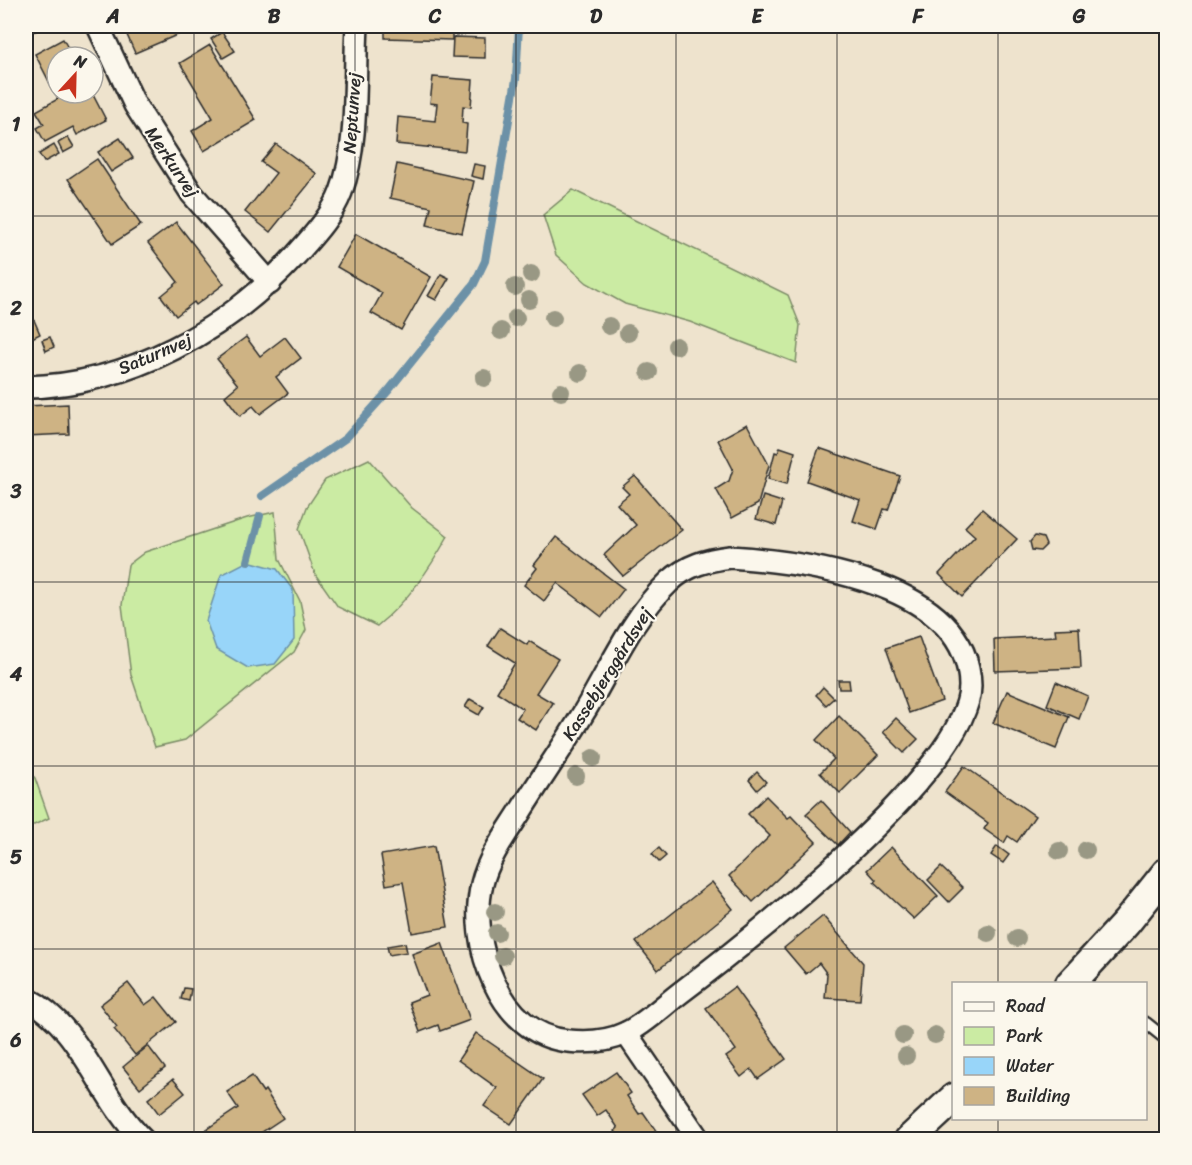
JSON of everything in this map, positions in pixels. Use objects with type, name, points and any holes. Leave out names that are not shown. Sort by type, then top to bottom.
[{"type":"main road","points":[[1078,978],[1167,873]]},
{"type":"main road","points":[[909,1140],[952,1100]]},
{"type":"street","name":"Merkurvej","points":[[98,26],[135,105],[192,194],[270,283]]},
{"type":"street","name":"Neptunvej","points":[[270,283],[317,232],[340,194],[350,157],[357,26]]},
{"type":"street","name":"Saturnvej","points":[[26,387],[90,379],[136,365],[175,348],[220,323],[270,283]]},
{"type":"street","name":"Kassebjerggårdsvej","points":[[730,557],[783,561],[848,574],[890,590],[923,608],[948,630],[963,654],[970,684],[966,711],[953,737],[893,807],[827,874],[752,940],[626,1033],[591,1042],[563,1041],[536,1032],[524,1023],[514,1013],[495,981],[482,949],[478,913],[483,879],[497,847],[584,712],[641,615],[669,582],[684,570],[701,561],[730,557]]},
{"type":"street","points":[[26,998],[45,1009],[67,1030],[113,1105],[144,1140]]},
{"type":"street","points":[[626,1033],[699,1140]]},
{"type":"lane","points":[[1147,1024],[1167,1039]]},
{"type":"green space","points":[[573,190],[788,295],[800,325],[796,363],[690,322],[625,304],[587,283],[556,255],[543,215]]},
{"type":"green space","points":[[369,459],[412,508],[448,536],[417,584],[377,626],[338,607],[315,574],[299,529],[307,507],[325,480]]},
{"type":"green space","points":[[275,512],[279,559],[300,601],[306,630],[294,652],[185,740],[155,747],[131,675],[122,605],[128,565],[145,552],[247,518]]},
{"type":"green space","points":[[26,766],[35,778],[49,818],[34,825],[26,824]]},
{"type":"water","points":[[248,561],[277,569],[293,590],[294,640],[275,664],[248,668],[216,649],[206,621],[221,575]]},
{"type":"building","points":[[26,26],[50,26],[29,33]]},
{"type":"building","points":[[123,26],[198,26],[135,53]]},
{"type":"building","points":[[385,26],[452,26],[452,40],[385,38]]},
{"type":"building","points":[[222,32],[235,51],[223,58],[211,39]]},
{"type":"building","points":[[453,37],[485,38],[485,58],[452,57]]},
{"type":"building","points":[[63,39],[66,45],[52,45]]},
{"type":"building","points":[[210,45],[256,120],[204,151],[192,131],[213,118],[180,63]]},
{"type":"building","points":[[45,49],[45,74],[35,54]]},
{"type":"building","points":[[433,77],[473,80],[471,107],[463,106],[462,123],[467,124],[465,151],[396,144],[398,117],[435,121],[437,104],[430,103]]},
{"type":"building","points":[[47,105],[98,105],[106,120],[77,135],[73,127],[45,142],[37,128],[44,124],[36,111]]},
{"type":"building","points":[[68,137],[74,147],[63,153],[58,143]]},
{"type":"building","points":[[120,138],[133,158],[111,172],[98,152]]},
{"type":"building","points":[[276,144],[317,174],[270,232],[245,212],[276,173],[261,162]]},
{"type":"building","points":[[54,145],[59,154],[44,162],[39,154]]},
{"type":"building","points":[[97,159],[141,225],[112,244],[68,179]]},
{"type":"building","points":[[397,164],[474,181],[462,233],[427,225],[431,207],[390,198]]},
{"type":"building","points":[[474,164],[485,166],[483,179],[471,176]]},
{"type":"building","points":[[176,222],[224,284],[196,305],[194,302],[176,316],[161,296],[178,282],[148,243]]},
{"type":"building","points":[[356,234],[431,277],[401,330],[371,313],[382,293],[337,267]]},
{"type":"building","points":[[441,274],[449,278],[436,300],[428,296]]},
{"type":"building","points":[[27,304],[40,334],[28,340],[29,343],[26,345]]},
{"type":"building","points":[[50,337],[54,347],[46,351],[42,340]]},
{"type":"building","points":[[246,337],[260,356],[285,337],[301,358],[276,377],[288,393],[260,414],[253,406],[240,416],[225,396],[238,385],[217,359]]},
{"type":"building","points":[[68,404],[69,434],[26,436],[26,406]]},
{"type":"building","points":[[747,424],[769,465],[758,504],[732,518],[716,489],[729,481],[733,469],[718,440]]},
{"type":"building","points":[[780,447],[795,452],[787,484],[768,479],[775,452],[778,453]]},
{"type":"building","points":[[819,448],[900,476],[888,510],[884,509],[877,529],[853,521],[860,500],[807,481]]},
{"type":"building","points":[[635,476],[682,530],[623,576],[604,555],[636,525],[617,504],[629,494],[622,487]]},
{"type":"building","points":[[763,496],[782,502],[776,525],[756,519]]},
{"type":"building","points":[[982,509],[1017,539],[962,597],[939,574],[975,536],[965,527]]},
{"type":"building","points":[[1035,536],[1043,538],[1046,545],[1040,551],[1032,550],[1030,542]]},
{"type":"building","points":[[556,537],[624,589],[602,617],[557,583],[544,601],[524,585],[537,568],[534,565]]},
{"type":"building","points":[[500,628],[527,645],[529,641],[558,659],[536,693],[553,703],[536,730],[517,718],[523,709],[497,692],[515,663],[488,646]]},
{"type":"building","points":[[1079,628],[1081,668],[995,671],[994,639],[1056,636],[1055,629]]},
{"type":"building","points":[[919,637],[942,701],[909,713],[886,648]]},
{"type":"building","points":[[838,680],[849,680],[850,689],[839,689]]},
{"type":"building","points":[[1056,682],[1088,696],[1079,719],[1047,705]]},
{"type":"building","points":[[823,687],[834,698],[826,705],[816,695]]},
{"type":"building","points":[[1007,691],[1069,717],[1056,749],[993,723]]},
{"type":"building","points":[[470,699],[484,707],[479,715],[465,707]]},
{"type":"building","points":[[839,716],[878,755],[840,793],[820,773],[834,759],[816,740]]},
{"type":"building","points":[[896,718],[918,739],[904,753],[883,732]]},
{"type":"building","points":[[964,766],[1035,816],[1017,842],[1008,836],[1004,843],[984,829],[988,823],[945,792]]},
{"type":"building","points":[[757,772],[766,782],[757,790],[749,780]]},
{"type":"building","points":[[766,796],[788,818],[791,816],[816,842],[753,902],[729,876],[770,836],[748,814]]},
{"type":"building","points":[[821,800],[850,832],[838,845],[806,814]]},
{"type":"building","points":[[434,846],[448,927],[412,933],[403,882],[386,885],[381,855]]},
{"type":"building","points":[[997,846],[1009,855],[1003,863],[991,855]]},
{"type":"building","points":[[891,847],[938,896],[914,919],[874,882],[876,880],[867,870]]},
{"type":"building","points":[[659,848],[666,856],[659,862],[652,854]]},
{"type":"building","points":[[941,867],[963,888],[949,902],[928,880]]},
{"type":"building","points":[[712,882],[733,909],[658,970],[636,942]]},
{"type":"building","points":[[823,916],[863,963],[860,1000],[825,998],[827,974],[819,963],[806,974],[784,948]]},
{"type":"building","points":[[405,943],[407,952],[389,955],[387,946]]},
{"type":"building","points":[[442,943],[470,1020],[440,1031],[438,1025],[420,1032],[409,1002],[427,995],[412,954]]},
{"type":"building","points":[[128,983],[145,1005],[156,997],[176,1022],[135,1055],[114,1029],[117,1027],[100,1005]]},
{"type":"building","points":[[734,987],[786,1059],[758,1079],[751,1069],[741,1077],[726,1057],[736,1050],[706,1008]]},
{"type":"building","points":[[184,988],[191,989],[189,1001],[181,999]]},
{"type":"building","points":[[476,1033],[543,1079],[511,1124],[484,1106],[497,1088],[458,1060]]},
{"type":"building","points":[[148,1046],[165,1068],[140,1088],[123,1067]]},
{"type":"building","points":[[616,1072],[631,1093],[627,1096],[639,1114],[643,1112],[657,1132],[647,1140],[621,1140],[615,1131],[618,1128],[606,1110],[597,1116],[582,1095]]},
{"type":"building","points":[[252,1076],[263,1092],[265,1090],[283,1118],[250,1140],[197,1140],[195,1137],[238,1108],[227,1092]]},
{"type":"building","points":[[173,1079],[185,1093],[159,1114],[148,1099]]},
{"type":"waterway","points":[[262,496],[346,438],[389,390],[474,284],[485,261],[516,79],[519,26]]},
{"type":"waterway","points":[[248,561],[260,516]]}]
